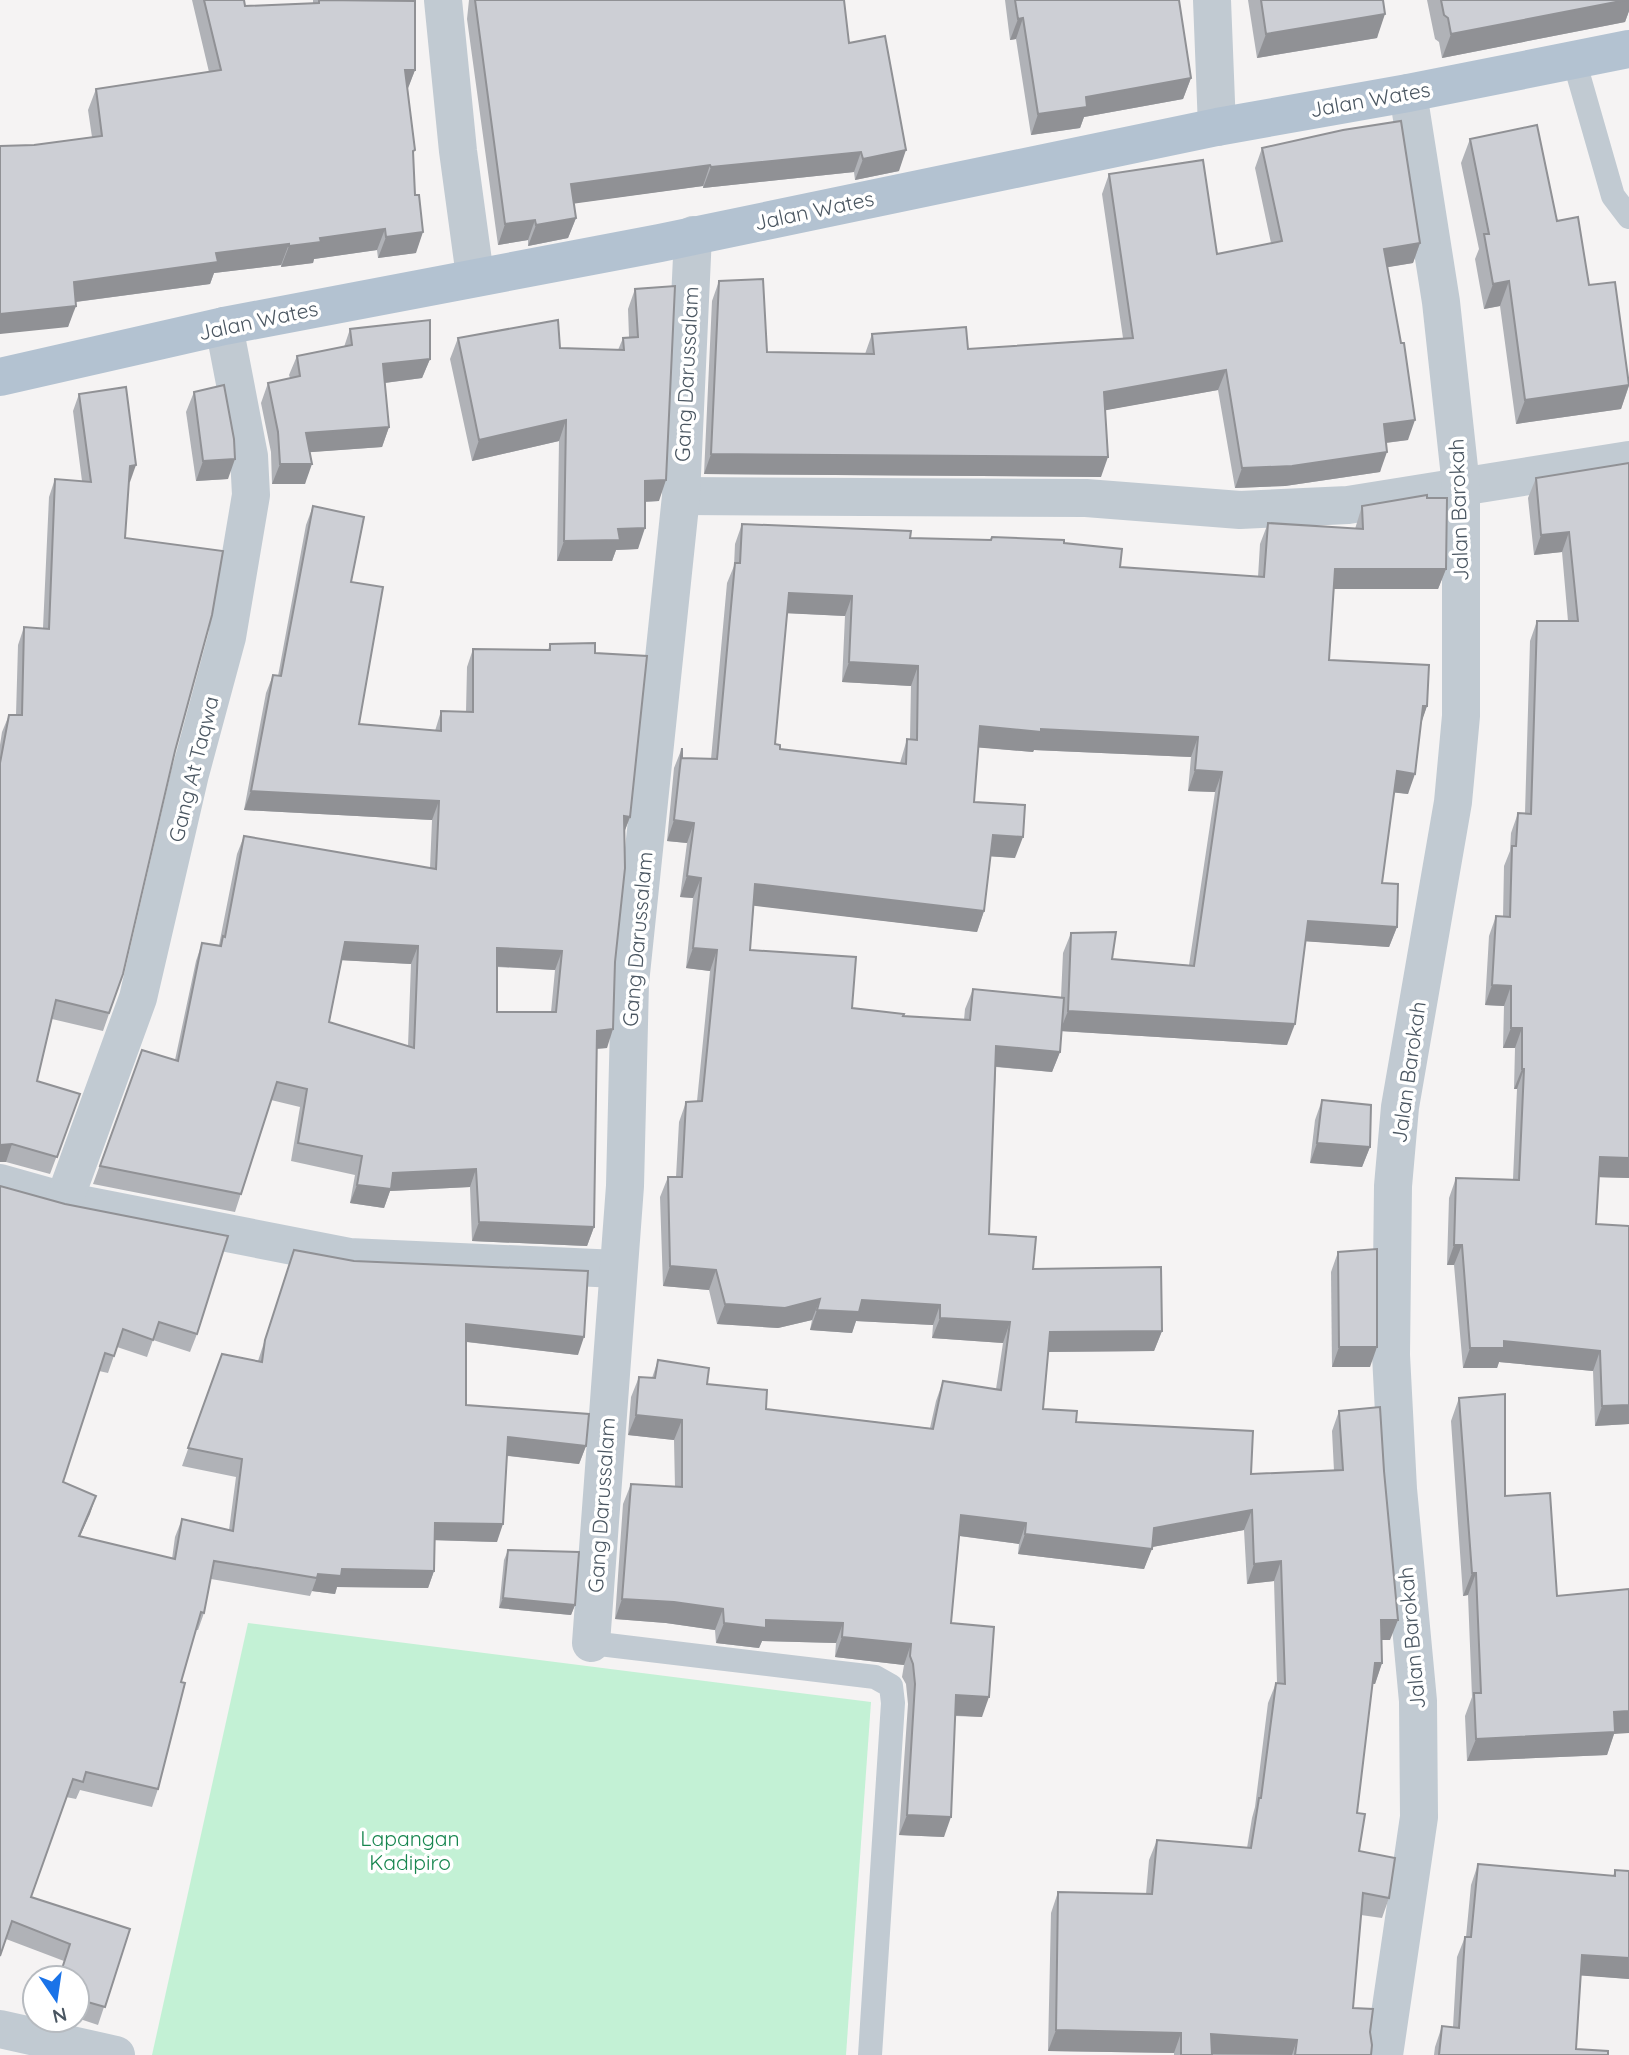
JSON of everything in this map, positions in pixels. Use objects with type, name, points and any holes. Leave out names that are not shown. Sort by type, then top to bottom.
[{"type":"main road","name":"Jalan Wates","points":[[0,376],[224,326],[693,235],[1217,127],[1408,93],[1629,49]]},
{"type":"street","points":[[443,0],[458,151],[475,276]]},
{"type":"street","points":[[1212,0],[1217,127]]},
{"type":"street","name":"Jalan Barokah","points":[[1384,2055],[1419,1817],[1418,1701],[1398,1489],[1392,1368],[1393,1186],[1400,1107],[1454,790],[1461,716],[1461,486],[1441,302],[1408,93]]},
{"type":"street","name":"Gang Darussalam","points":[[591,1643],[625,1186],[630,983],[681,496],[693,235]]},
{"type":"street","name":"Gang At Taqwa","points":[[64,1202],[138,998],[190,774],[227,637],[251,495],[249,456],[224,326]]},
{"type":"street","points":[[681,496],[1086,498],[1240,510],[1348,505],[1629,460]]},
{"type":"street","points":[[0,1183],[64,1202],[349,1256],[618,1269]]},
{"type":"street","points":[[0,2029],[116,2055]]},
{"type":"lane","points":[[1574,60],[1613,196],[1629,217]]},
{"type":"lane","points":[[591,1643],[876,1677],[891,1686],[870,2055]]},
{"type":"green space","name":"Lapangan Kadipiro","points":[[248,1623],[871,1702],[846,2055],[152,2055]]},
{"type":"building","points":[[204,0],[244,0],[245,6],[319,3],[319,0],[415,1],[415,70],[405,70],[415,150],[415,195],[419,195],[423,232],[386,237],[385,229],[320,238],[321,242],[216,253],[218,262],[74,282],[76,306],[0,314],[0,146],[34,145],[102,136],[96,89],[221,70]]},
{"type":"building","points":[[475,0],[844,0],[849,43],[885,36],[906,150],[863,159],[861,152],[710,165],[571,184],[576,218],[536,225],[535,220],[505,224]]},
{"type":"building","points":[[1015,0],[1179,0],[1191,78],[1086,97],[1087,107],[1038,114],[1023,18],[1018,19]]},
{"type":"building","points":[[1261,0],[1383,0],[1385,14],[1266,34]]},
{"type":"building","points":[[1441,0],[1626,0],[1451,34]]},
{"type":"building","points":[[1401,121],[1420,243],[1384,249],[1401,343],[1404,343],[1415,420],[1384,424],[1387,452],[1292,466],[1242,468],[1226,370],[1104,392],[1108,457],[711,454],[719,281],[763,279],[767,352],[874,354],[872,334],[966,327],[968,349],[1133,338],[1109,174],[1203,160],[1217,254],[1282,241],[1262,148],[1343,130]]},
{"type":"building","points":[[1537,125],[1557,221],[1578,217],[1589,285],[1615,282],[1629,385],[1525,400],[1509,281],[1493,284],[1484,234],[1489,234],[1470,139]]},
{"type":"building","points":[[675,286],[666,480],[645,481],[645,528],[618,529],[620,540],[564,541],[566,420],[479,440],[458,338],[558,320],[560,348],[624,350],[623,338],[638,337],[635,289]]},
{"type":"building","points":[[430,320],[430,359],[383,364],[389,427],[306,433],[312,464],[280,464],[278,432],[268,383],[300,376],[297,356],[352,345],[350,329]]},
{"type":"building","points":[[224,385],[235,459],[203,461],[194,392]]},
{"type":"building","points":[[126,387],[136,465],[130,466],[125,538],[223,551],[212,615],[175,751],[123,974],[109,1013],[56,1000],[37,1081],[80,1094],[57,1157],[12,1144],[0,1145],[0,763],[9,715],[22,715],[24,627],[49,629],[55,479],[91,482],[79,394]]},
{"type":"building","points":[[1629,463],[1629,1158],[1600,1157],[1596,1224],[1629,1226],[1629,1405],[1602,1406],[1600,1351],[1504,1341],[1504,1348],[1470,1348],[1462,1245],[1454,1245],[1456,1178],[1519,1180],[1524,1069],[1522,1028],[1511,1028],[1511,986],[1492,985],[1496,916],[1510,917],[1512,846],[1516,846],[1518,813],[1531,814],[1537,621],[1578,621],[1569,532],[1541,535],[1536,478]]},
{"type":"building","points":[[1427,495],[1427,498],[1447,498],[1446,569],[1335,569],[1329,660],[1429,665],[1427,706],[1423,706],[1415,774],[1397,771],[1382,883],[1398,884],[1397,927],[1308,921],[1295,1024],[1068,1011],[1071,933],[1116,932],[1112,959],[1194,966],[1222,772],[1195,770],[1198,737],[1041,729],[1041,732],[980,726],[974,802],[1025,805],[1023,837],[993,835],[984,911],[755,884],[750,950],[856,957],[852,1008],[904,1014],[903,1016],[970,1020],[973,989],[1064,998],[1060,1052],[996,1046],[989,1234],[1036,1237],[1033,1269],[1161,1267],[1162,1331],[1050,1332],[1043,1409],[1077,1411],[1076,1422],[1253,1431],[1251,1474],[1343,1470],[1339,1411],[1380,1407],[1398,1620],[1381,1620],[1382,1663],[1375,1663],[1357,1813],[1365,1814],[1359,1851],[1395,1858],[1389,1898],[1363,1893],[1353,2008],[1373,2009],[1371,2055],[1295,2055],[1297,2040],[1211,2034],[1212,2055],[1181,2055],[1181,2033],[1056,2030],[1058,1892],[1152,1894],[1157,1840],[1251,1848],[1261,1798],[1276,1683],[1285,1684],[1281,1561],[1254,1564],[1252,1510],[1154,1528],[1152,1549],[1025,1534],[1026,1523],[961,1515],[951,1623],[994,1627],[989,1697],[956,1695],[951,1817],[907,1815],[915,1684],[910,1656],[911,1644],[842,1637],[843,1623],[766,1620],[766,1628],[724,1623],[723,1609],[674,1602],[622,1599],[631,1484],[682,1487],[682,1420],[636,1415],[639,1377],[655,1378],[658,1360],[709,1368],[707,1384],[767,1390],[766,1409],[933,1429],[943,1381],[1001,1390],[1010,1322],[940,1318],[940,1305],[862,1300],[859,1312],[817,1310],[820,1299],[785,1308],[725,1304],[716,1270],[670,1266],[668,1177],[682,1177],[686,1102],[702,1101],[717,950],[693,948],[701,878],[687,876],[694,823],[674,820],[682,748],[682,758],[717,759],[735,563],[740,563],[742,524],[911,531],[910,538],[1064,540],[1064,543],[1122,549],[1120,567],[1264,577],[1268,523],[1363,529],[1362,506]],"holes":[[[789,593],[852,596],[849,662],[918,666],[917,740],[907,739],[906,764],[780,749],[780,745],[775,744]]]},
{"type":"building","points":[[313,506],[364,517],[351,582],[383,587],[359,724],[441,731],[441,711],[473,712],[473,649],[550,650],[550,644],[595,643],[595,653],[647,656],[630,817],[624,816],[625,868],[615,962],[613,1029],[597,1031],[594,1227],[479,1222],[476,1169],[393,1173],[391,1189],[357,1185],[362,1156],[298,1143],[307,1089],[277,1082],[241,1194],[100,1166],[142,1050],[178,1061],[202,943],[221,946],[223,936],[225,937],[244,836],[436,869],[439,801],[251,791],[273,675],[281,676]],"holes":[[[345,942],[418,946],[414,1048],[329,1022]],[[497,948],[562,951],[556,1012],[497,1012]]]},
{"type":"building","points":[[1322,1100],[1371,1105],[1370,1147],[1317,1143]]},
{"type":"building","points":[[0,1186],[65,1204],[228,1236],[197,1334],[159,1322],[153,1340],[123,1329],[114,1356],[105,1353],[63,1482],[96,1496],[79,1536],[175,1559],[182,1519],[233,1531],[242,1459],[188,1448],[222,1354],[262,1362],[265,1340],[294,1250],[354,1261],[588,1271],[584,1337],[466,1324],[466,1405],[589,1414],[586,1446],[508,1437],[503,1524],[435,1523],[434,1571],[342,1569],[341,1576],[318,1574],[317,1578],[214,1561],[204,1613],[201,1612],[181,1682],[185,1683],[158,1789],[86,1772],[83,1782],[73,1779],[31,1897],[130,1929],[105,2007],[91,2003],[91,1964],[64,1964],[70,1944],[12,1921],[0,1956]]},
{"type":"building","points":[[1377,1249],[1377,1347],[1339,1347],[1338,1252]]},
{"type":"building","points":[[1505,1394],[1505,1496],[1550,1493],[1557,1596],[1629,1589],[1629,1711],[1614,1712],[1615,1732],[1476,1739],[1474,1693],[1481,1693],[1476,1573],[1472,1573],[1459,1398]]},
{"type":"building","points":[[508,1550],[579,1552],[575,1605],[503,1598]]},
{"type":"building","points":[[1478,1864],[1615,1876],[1615,1870],[1629,1871],[1629,1958],[1582,1955],[1576,2049],[1608,2051],[1608,2055],[1439,2055],[1442,2026],[1459,2028],[1465,1937],[1471,1937]]}]
